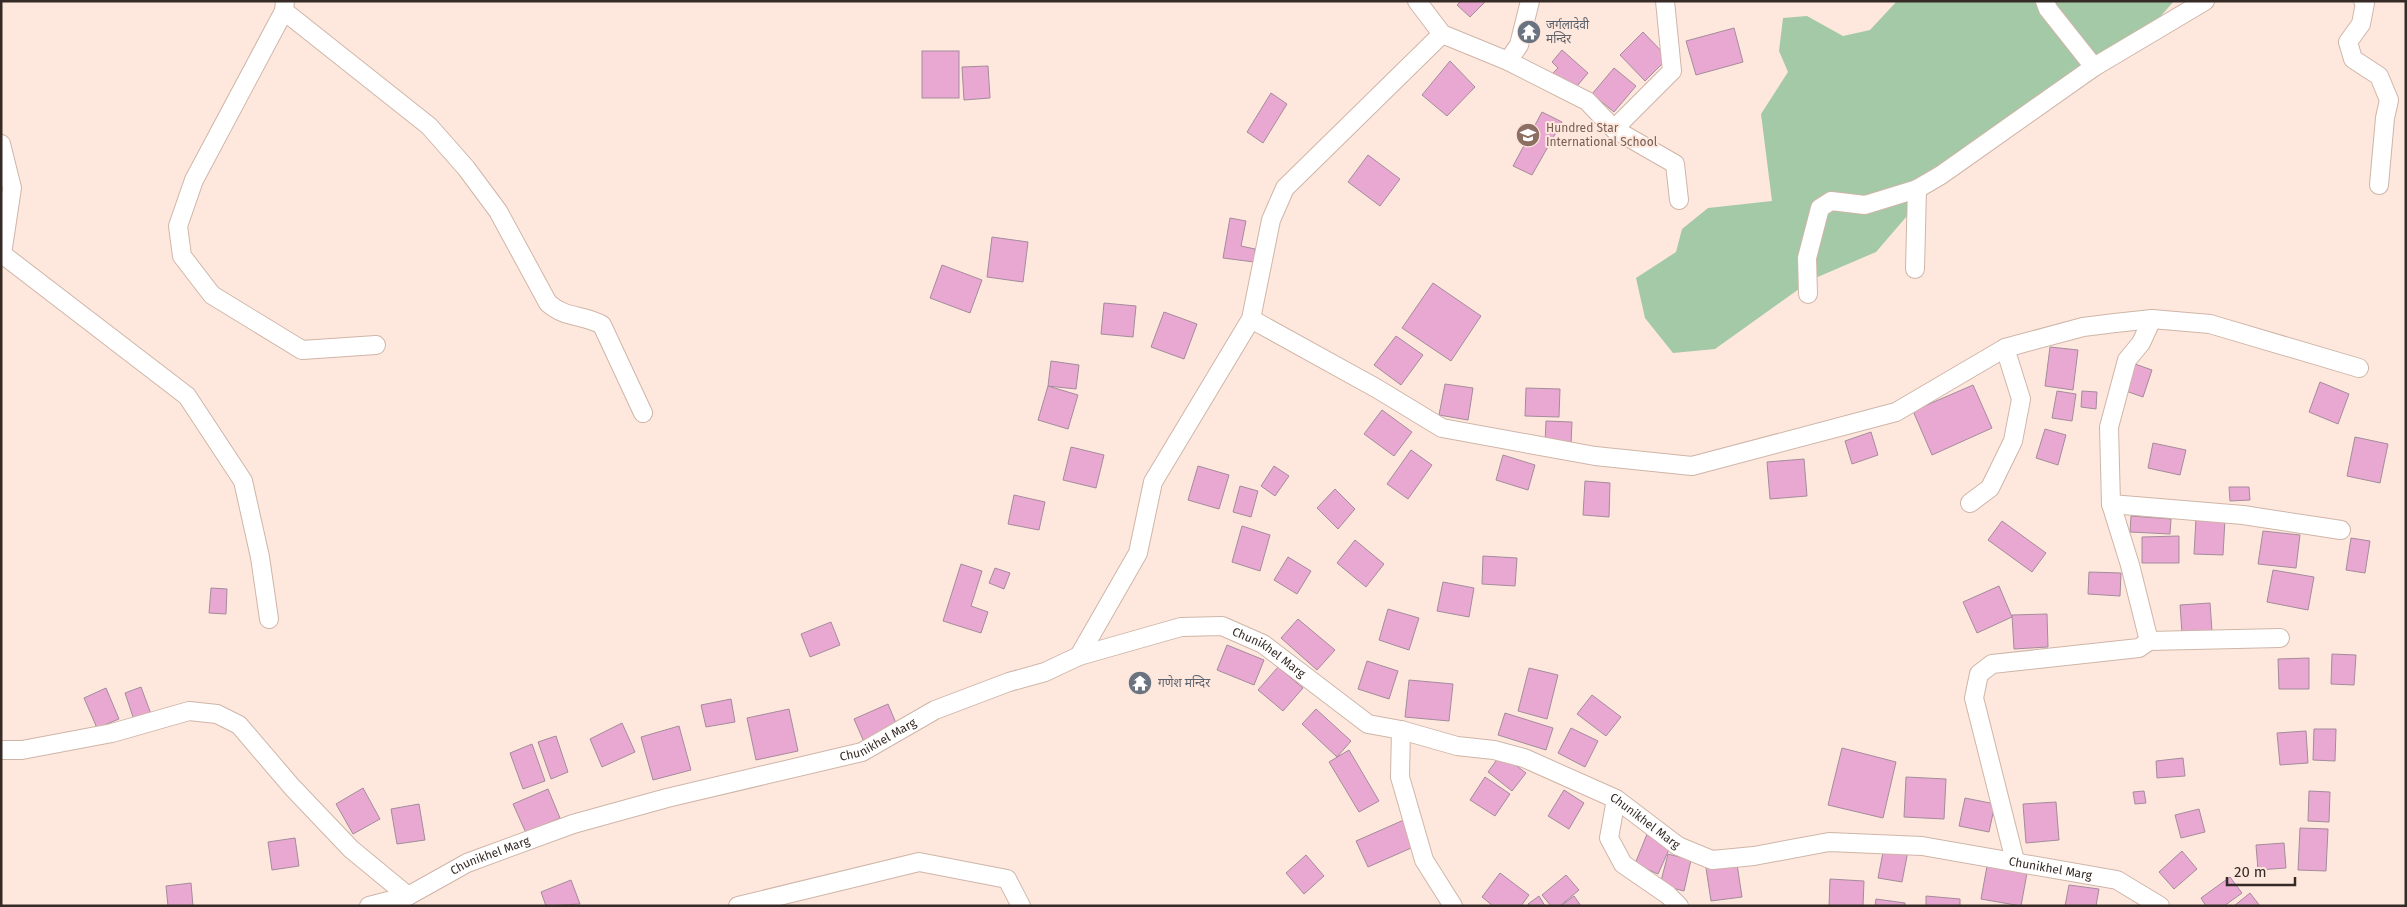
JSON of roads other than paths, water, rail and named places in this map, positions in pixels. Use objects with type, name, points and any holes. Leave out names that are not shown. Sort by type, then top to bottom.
[{"type":"street","points":[[1417,1],[1442,34],[1508,61],[1587,101],[1614,129],[1675,164],[1679,200]]},
{"type":"street","points":[[1508,61],[1519,45],[1530,1]]},
{"type":"street","points":[[1614,129],[1672,71],[1665,1]]},
{"type":"street","points":[[2045,1],[2048,9],[2094,67]]},
{"type":"street","points":[[1808,294],[1807,258],[1820,208],[1831,201],[1865,205],[1917,189],[1941,175],[2094,67],[2205,1]]},
{"type":"street","points":[[2364,1],[2366,3],[2361,24],[2348,42],[2353,59],[2379,76],[2388,100],[2379,185]]},
{"type":"street","points":[[376,345],[302,350],[212,296],[182,256],[178,226],[194,180],[285,6],[429,126],[466,168],[498,211],[548,303],[558,312],[594,320],[602,325],[643,413]]},
{"type":"street","points":[[1079,656],[1138,553],[1153,482],[1250,319],[1271,220],[1284,188],[1442,34]]},
{"type":"street","points":[[1,144],[12,188],[2,254],[187,396],[243,481],[260,557],[270,619]]},
{"type":"street","points":[[1915,269],[1917,189]]},
{"type":"street","points":[[1250,319],[1376,388],[1442,428],[1595,456],[1692,466],[1896,412],[2005,348],[2083,327],[2152,319],[2210,324],[2359,368]]},
{"type":"street","points":[[2149,641],[2130,565],[2111,504],[2109,427],[2127,360],[2141,343],[2152,319]]},
{"type":"street","points":[[1970,503],[1990,488],[2013,441],[2021,399],[2005,348]]},
{"type":"street","points":[[2111,504],[2243,515],[2341,530]]},
{"type":"street","name":"Chunikhel Marg","points":[[368,906],[408,896],[467,863],[573,824],[667,798],[862,752],[935,710],[1009,682],[1045,672],[1079,656],[1181,626],[1222,626],[1263,644],[1368,724],[1401,730],[1457,746],[1494,750],[1524,758],[1616,799],[1678,846],[1712,860],[1754,856],[1828,842],[1922,846],[2117,880],[2160,906]]},
{"type":"street","points":[[2015,861],[1974,698],[1979,674],[1992,664],[2139,648],[2149,641],[2280,638]]},
{"type":"street","points":[[1,750],[22,750],[112,732],[189,711],[217,714],[239,725],[292,787],[316,810],[351,849],[408,896]]},
{"type":"street","points":[[1401,730],[1400,776],[1424,860],[1453,906]]},
{"type":"street","points":[[1616,799],[1610,838],[1624,864],[1668,895],[1679,906]]},
{"type":"street","points":[[738,906],[919,862],[1008,879],[1021,906]]},
{"type":"place","name":"जर्गलादेवी मन्दिर","points":[[1529,32]]},
{"type":"place","name":"Hundred Star International School","points":[[1528,135]]},
{"type":"place","name":"गणेश मन्दिर","points":[[1140,683]]}]
